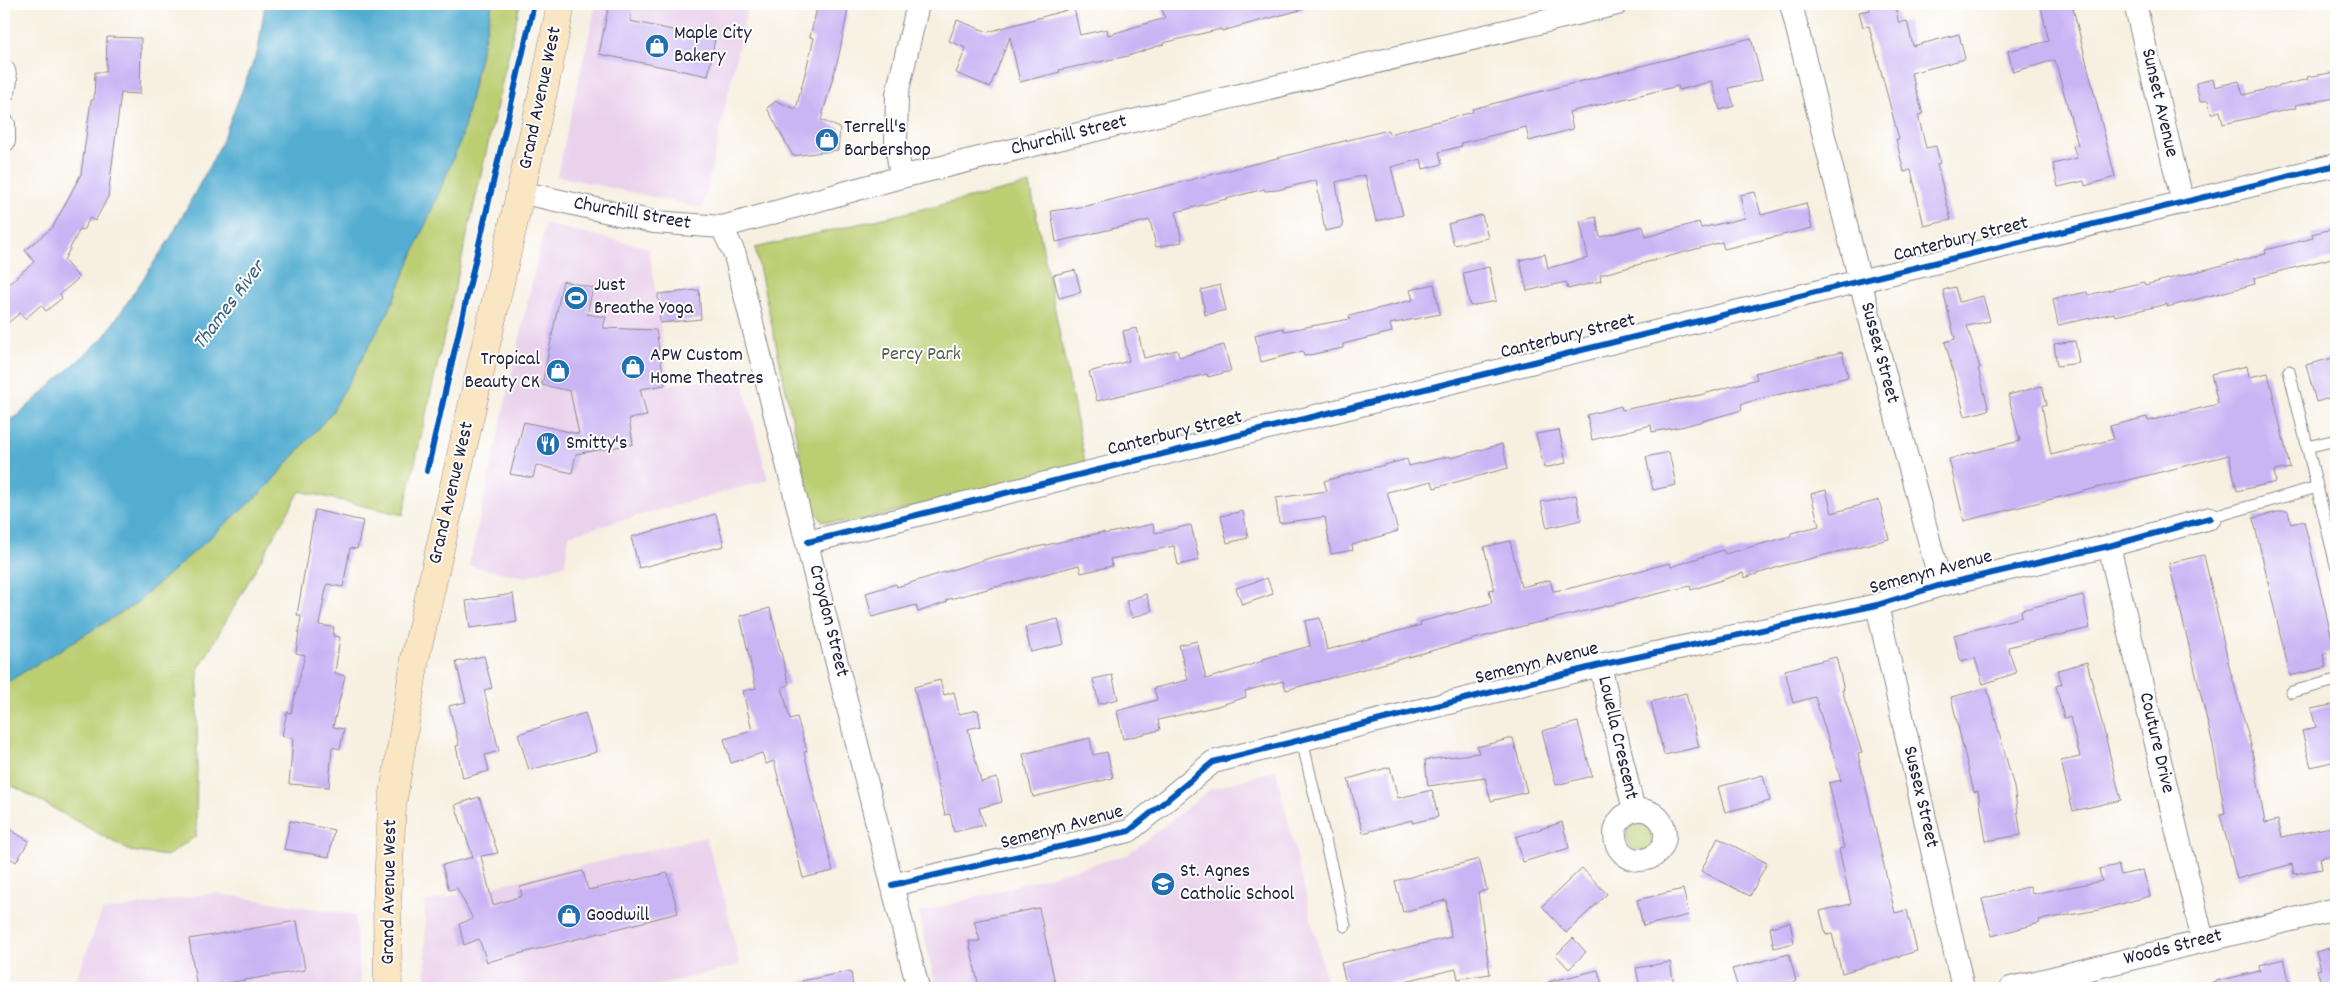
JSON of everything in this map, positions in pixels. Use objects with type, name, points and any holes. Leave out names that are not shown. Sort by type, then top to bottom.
[{"type":"main road","name":"Grand Avenue West","points":[[388,988],[387,903],[392,806],[415,659],[561,4]]},
{"type":"street","points":[[901,177],[896,143],[897,94],[918,4]]},
{"type":"street","name":"Churchill Street","points":[[520,192],[654,222],[722,228],[901,177],[1617,4]]},
{"type":"street","name":"Sussex Street","points":[[1791,4],[1860,281],[1941,585]]},
{"type":"street","name":"Sunset Avenue","points":[[2135,4],[2183,203]]},
{"type":"street","points":[[4,71],[6,80],[4,91]]},
{"type":"street","points":[[4,125],[4,141]]},
{"type":"street","name":"Canterbury Street","points":[[808,542],[2336,165]]},
{"type":"street","name":"Croydon Street","points":[[722,228],[735,255],[918,988]]},
{"type":"street","name":"Semenyn Avenue","points":[[892,885],[1129,831],[1213,762],[1600,665],[1877,605],[1941,585],[2109,546],[2210,518]]},
{"type":"street","name":"Couture Drive","points":[[2109,546],[2203,941]]},
{"type":"street","name":"Sussex Street","points":[[1877,605],[1963,988]]},
{"type":"street","name":"Louella Crescent","points":[[1600,665],[1634,811]]},
{"type":"street","name":"Woods Street","points":[[2011,988],[2039,985],[2336,908]]},
{"type":"lane","points":[[2288,371],[2336,565]]},
{"type":"lane","points":[[2307,447],[2336,440]]},
{"type":"lane","points":[[2210,518],[2317,487]]},
{"type":"lane","points":[[2292,692],[2336,680]]},
{"type":"lane","points":[[1302,740],[1345,926]]},
{"type":"shaded area","points":[[596,4],[748,4],[703,208],[557,176]]},
{"type":"shaded area","points":[[545,224],[649,248],[669,385],[741,375],[768,480],[569,535],[565,564],[526,577],[469,566]]},
{"type":"shaded area","name":"St. Agnes Catholic School","points":[[1276,770],[1328,988],[936,988],[919,913],[1127,855],[1211,789]]},
{"type":"shaded area","points":[[706,837],[725,900],[740,965],[648,988],[426,988],[425,902]]},
{"type":"shaded area","points":[[214,893],[355,915],[361,988],[73,988],[102,911]]},
{"type":"green space","points":[[492,4],[520,4],[403,515],[300,491],[198,670],[196,836],[167,856],[130,851],[15,787],[4,785],[4,684],[135,604],[265,489],[332,412],[461,140]]},
{"type":"green space","name":"Percy Park","points":[[1030,184],[1085,462],[851,523],[822,521],[811,505],[755,248]]},
{"type":"green space","points":[[1641,823],[1651,827],[1655,837],[1651,847],[1641,851],[1631,847],[1627,837],[1631,827]]},
{"type":"water","name":"Thames River","points":[[265,4],[492,4],[461,140],[389,311],[332,412],[265,489],[135,604],[4,684],[4,423],[18,415],[104,337],[171,237],[220,146],[258,50]]},
{"type":"building","name":"Maple City Bakery","points":[[609,4],[633,4],[630,21],[715,39],[708,76],[599,54]]},
{"type":"building","points":[[818,4],[849,4],[839,55],[821,120],[840,128],[838,150],[793,156],[767,108],[776,101],[796,109],[814,38],[810,37]]},
{"type":"building","points":[[1182,4],[1303,4],[1304,9],[1222,31],[1221,29],[1163,43],[1128,56],[1059,70],[1060,72],[1020,82],[1010,37],[990,87],[956,73],[966,48],[949,41],[957,20],[988,32],[1074,8],[1080,35],[1107,29],[1108,35],[1165,18],[1162,9]]},
{"type":"building","points":[[1868,4],[1894,4],[1899,23],[1907,21],[1913,46],[1959,34],[1965,59],[1911,73],[1923,114],[1918,115],[1926,148],[1936,146],[1940,163],[1937,164],[1951,220],[1924,226],[1911,170],[1904,172],[1896,139],[1899,139],[1869,26],[1863,27],[1859,12],[1870,10]]},
{"type":"building","points":[[2040,4],[2072,4],[2115,177],[2085,186],[2084,181],[2058,187],[2053,164],[2077,158],[2073,146],[2078,145],[2055,60],[2013,72],[2008,51],[2049,41]]},
{"type":"building","points":[[107,37],[141,38],[140,94],[121,93],[108,197],[95,221],[90,218],[83,230],[80,229],[64,260],[79,278],[60,294],[62,298],[46,311],[41,305],[25,319],[20,313],[4,326],[4,288],[34,262],[25,250],[53,227],[81,174],[91,100],[94,100],[95,72],[106,72]]},
{"type":"building","points":[[1751,38],[1762,80],[1729,88],[1734,106],[1720,110],[1712,81],[1679,90],[1678,86],[1569,112],[1573,129],[1529,141],[1526,127],[1461,143],[1462,146],[1439,152],[1442,164],[1423,169],[1421,159],[1391,167],[1403,215],[1376,221],[1365,175],[1336,182],[1343,227],[1325,231],[1316,180],[1278,190],[1265,191],[1264,189],[1176,212],[1182,242],[1156,247],[1150,220],[1056,242],[1051,211],[1087,206],[1388,130],[1389,134],[1473,112],[1472,109]]},
{"type":"building","points":[[2336,72],[2336,98],[2295,105],[2296,108],[2223,124],[2220,111],[2211,114],[2208,100],[2200,102],[2196,83],[2213,79],[2215,87],[2239,81],[2243,95],[2308,79],[2307,77]]},
{"type":"building","points":[[1755,192],[1761,215],[1806,203],[1812,228],[1724,249],[1722,242],[1600,275],[1601,281],[1568,289],[1566,282],[1527,291],[1520,260],[1545,254],[1548,268],[1588,258],[1580,221],[1596,217],[1600,237],[1643,226],[1646,237],[1699,222],[1701,228],[1745,218],[1740,195]]},
{"type":"building","points":[[1482,215],[1488,238],[1454,245],[1448,224]]},
{"type":"building","points":[[2336,228],[2336,257],[2254,278],[2255,284],[2167,307],[2167,304],[2115,316],[2114,313],[2058,325],[2053,299],[2087,292],[2088,295],[2144,282],[2145,285],[2266,254],[2265,250],[2313,238],[2312,234]]},
{"type":"building","points":[[1489,267],[1496,301],[1470,306],[1463,273]]},
{"type":"building","points":[[1075,270],[1081,292],[1059,298],[1053,275]]},
{"type":"building","points":[[563,281],[593,288],[587,314],[606,317],[603,328],[656,330],[665,385],[640,389],[647,416],[629,419],[633,444],[576,454],[572,473],[536,465],[533,478],[510,474],[524,422],[579,434],[570,391],[542,385]]},
{"type":"building","points":[[1434,284],[1440,314],[1390,324],[1392,332],[1343,344],[1343,348],[1304,356],[1303,351],[1261,362],[1255,335],[1283,328],[1284,331],[1350,319],[1349,316],[1413,300],[1410,290]]},
{"type":"building","points":[[1220,285],[1226,310],[1205,315],[1201,290]]},
{"type":"building","points":[[1955,287],[1959,302],[1983,296],[1990,321],[1967,326],[1980,368],[1978,369],[1989,410],[1965,416],[1945,342],[1955,339],[1943,290]]},
{"type":"building","points":[[699,290],[701,319],[660,323],[658,294]]},
{"type":"building","points":[[1137,328],[1144,358],[1177,350],[1179,357],[1224,345],[1231,371],[1208,377],[1207,374],[1097,401],[1089,372],[1129,361],[1123,331]]},
{"type":"building","points":[[2075,341],[2079,363],[2057,366],[2054,344]]},
{"type":"building","points":[[1842,352],[1848,377],[1741,404],[1742,410],[1685,426],[1652,432],[1651,425],[1592,440],[1587,415],[1621,406],[1622,410],[1700,395],[1757,379],[1755,373]]},
{"type":"building","points":[[2336,357],[2336,396],[2316,402],[2306,365]]},
{"type":"building","points":[[2247,366],[2249,377],[2268,373],[2290,468],[2274,471],[2276,482],[2237,491],[2229,455],[1964,521],[1949,459],[2020,441],[2008,395],[2042,386],[2047,404],[2042,406],[2051,455],[2114,439],[2110,426],[2147,417],[2148,421],[2218,404],[2211,374]]},
{"type":"building","points":[[1559,430],[1566,463],[1544,468],[1536,434]]},
{"type":"building","points":[[1502,444],[1508,468],[1434,488],[1432,481],[1387,492],[1398,531],[1352,545],[1353,550],[1331,554],[1325,517],[1279,523],[1276,498],[1327,491],[1324,481],[1407,459],[1409,466],[1450,456],[1451,458]]},
{"type":"building","points":[[1669,452],[1676,485],[1653,490],[1646,457]]},
{"type":"building","points":[[1826,490],[1832,513],[1879,500],[1889,539],[1785,565],[1744,578],[1743,573],[1691,590],[1690,586],[1523,626],[1286,690],[1283,681],[1245,691],[1246,697],[1218,706],[1158,720],[1160,730],[1123,739],[1117,711],[1157,700],[1154,688],[1188,680],[1179,645],[1197,641],[1206,679],[1263,661],[1263,659],[1310,646],[1305,621],[1320,618],[1327,650],[1421,625],[1420,622],[1492,603],[1489,590],[1494,589],[1484,547],[1510,541],[1521,587],[1550,580],[1553,591],[1567,589],[1670,563],[1671,567],[1723,550],[1725,554],[1791,536],[1791,533],[1819,526],[1811,494]]},
{"type":"building","points":[[1576,495],[1581,520],[1547,528],[1541,502]]},
{"type":"building","points":[[315,510],[363,521],[357,549],[350,548],[343,587],[327,584],[319,625],[334,627],[333,636],[340,637],[335,673],[345,676],[333,727],[344,729],[340,749],[332,747],[329,787],[289,784],[293,739],[282,736],[287,712],[291,713],[305,655],[296,653],[301,616],[297,615]]},
{"type":"building","points":[[1243,511],[1248,538],[1227,543],[1221,516]]},
{"type":"building","points":[[2288,511],[2291,524],[2304,521],[2335,651],[2323,654],[2326,667],[2290,676],[2253,518]]},
{"type":"building","points":[[716,514],[724,546],[639,568],[631,537]]},
{"type":"building","points":[[1153,524],[1155,533],[1191,525],[1199,560],[1178,565],[1174,546],[1110,559],[1112,566],[1081,573],[1079,565],[946,600],[947,602],[918,612],[916,605],[872,617],[866,593],[896,584],[897,587],[993,557],[1104,532],[1104,534]]},
{"type":"building","points":[[2204,555],[2230,670],[2251,745],[2265,823],[2278,820],[2282,837],[2336,826],[2336,854],[2320,858],[2322,869],[2294,874],[2292,864],[2237,879],[2220,814],[2225,813],[2213,745],[2169,563]]},
{"type":"building","points":[[1267,578],[1273,594],[1242,605],[1236,588]]},
{"type":"building","points":[[513,594],[517,622],[470,628],[466,601]]},
{"type":"building","points":[[1146,594],[1152,611],[1132,618],[1126,601]]},
{"type":"building","points":[[2083,595],[2090,628],[2008,647],[2016,673],[1983,684],[1975,658],[1961,662],[1954,635],[2022,617],[2021,610]]},
{"type":"building","points":[[770,608],[789,685],[782,687],[790,719],[797,717],[807,751],[804,752],[833,871],[803,878],[774,761],[766,764],[762,753],[731,763],[724,739],[752,731],[743,691],[756,688],[740,616]]},
{"type":"building","points":[[1058,619],[1064,644],[1031,652],[1025,627]]},
{"type":"building","points":[[484,656],[492,688],[484,690],[499,751],[485,755],[489,771],[463,778],[456,746],[459,745],[449,706],[466,702],[456,662]]},
{"type":"building","points":[[1836,657],[1844,690],[1842,690],[1862,753],[1858,754],[1895,913],[1907,910],[1917,951],[1842,973],[1832,934],[1826,935],[1820,911],[1851,904],[1839,849],[1844,848],[1829,783],[1841,780],[1815,697],[1793,703],[1785,670]]},
{"type":"building","points":[[2087,662],[2121,800],[2073,811],[2061,761],[2080,757],[2070,717],[2064,718],[2056,686],[2062,684],[2058,670]]},
{"type":"building","points":[[1112,675],[1118,699],[1099,704],[1093,679]]},
{"type":"building","points":[[940,680],[944,695],[954,692],[959,714],[978,710],[981,726],[968,729],[981,782],[997,778],[1002,802],[979,808],[984,825],[954,832],[950,814],[945,815],[926,729],[924,729],[914,687]]},
{"type":"building","points":[[1987,688],[2014,787],[2021,835],[1986,841],[1978,791],[1974,792],[1951,697]]},
{"type":"building","points":[[1686,693],[1699,747],[1664,755],[1651,702]]},
{"type":"building","points":[[2336,704],[2336,761],[2311,767],[2302,731],[2316,727],[2311,709]]},
{"type":"building","points":[[585,713],[597,752],[529,770],[518,734]]},
{"type":"building","points":[[1578,722],[1592,776],[1556,785],[1542,731]]},
{"type":"building","points":[[1090,738],[1093,755],[1107,752],[1113,778],[1033,797],[1023,754]]},
{"type":"building","points":[[1513,738],[1527,792],[1491,801],[1485,778],[1428,786],[1425,760],[1479,753],[1477,747]]},
{"type":"building","points":[[1390,767],[1398,798],[1432,790],[1438,817],[1412,823],[1412,820],[1363,833],[1348,779]]},
{"type":"building","points":[[1763,775],[1770,801],[1725,812],[1718,787]]},
{"type":"building","name":"Goodwill","points":[[479,797],[498,853],[481,856],[493,905],[522,896],[520,887],[583,871],[588,890],[668,873],[678,913],[487,962],[479,939],[464,945],[459,924],[473,919],[457,888],[449,890],[442,865],[473,857],[455,805]]},
{"type":"building","points":[[290,821],[334,830],[329,857],[284,849]]},
{"type":"building","points":[[1562,822],[1569,848],[1523,862],[1516,837]]},
{"type":"building","points":[[4,826],[29,841],[16,862],[4,854]]},
{"type":"building","points":[[1718,838],[1767,863],[1750,896],[1701,871]]},
{"type":"building","points":[[1479,859],[1487,890],[1478,892],[1490,974],[1458,979],[1456,969],[1375,988],[1347,988],[1341,963],[1451,937],[1446,900],[1403,912],[1395,881]]},
{"type":"building","points":[[2118,865],[2121,875],[2143,870],[2150,896],[2099,910],[2039,920],[2040,923],[1992,936],[1982,899],[2030,886],[2032,894],[2102,881],[2099,869]]},
{"type":"building","points":[[1582,868],[1607,894],[1566,933],[1542,906]]},
{"type":"building","points":[[1683,889],[1689,915],[1643,926],[1637,900]]},
{"type":"building","points":[[1039,908],[1056,988],[979,988],[969,941],[980,941],[974,921]]},
{"type":"building","points":[[297,921],[305,970],[197,988],[189,939]]},
{"type":"building","points":[[1790,922],[1794,943],[1774,948],[1770,927]]},
{"type":"building","points":[[1573,938],[1586,952],[1569,969],[1556,955]]},
{"type":"building","points":[[2336,946],[2336,988],[2323,988],[2317,970],[2321,969],[2316,952]]},
{"type":"building","points":[[1789,954],[1796,981],[1775,987],[1774,984],[1758,988],[1738,988],[1732,969]]},
{"type":"building","points":[[2284,959],[2291,988],[2213,988],[2212,982],[2260,971],[2259,965]]},
{"type":"building","points":[[1670,962],[1674,985],[1640,988],[1636,968]]},
{"type":"building","points":[[1598,970],[1603,988],[1548,988],[1548,982]]},
{"type":"building","points":[[851,971],[853,988],[803,988],[802,981]]},
{"type":"cycle path","points":[[427,471],[534,4]]},
{"type":"cycle path","points":[[808,542],[2336,165]]},
{"type":"cycle path","points":[[892,885],[1129,831],[1213,762],[1600,665],[1877,605],[1941,585],[2109,546],[2210,518]]},
{"type":"place","name":"Maple City Bakery","points":[[657,46]]},
{"type":"place","name":"Terrell's Barbershop","points":[[827,140]]},
{"type":"place","name":"Just Breathe Yoga","points":[[576,298]]},
{"type":"place","name":"APW Custom Home Theatres","points":[[633,367]]},
{"type":"place","name":"Tropical Beauty CK","points":[[558,371]]},
{"type":"place","name":"Smitty's","points":[[548,444]]},
{"type":"place","name":"St. Agnes Catholic School","points":[[1163,884]]},
{"type":"place","name":"Goodwill","points":[[569,916]]}]
